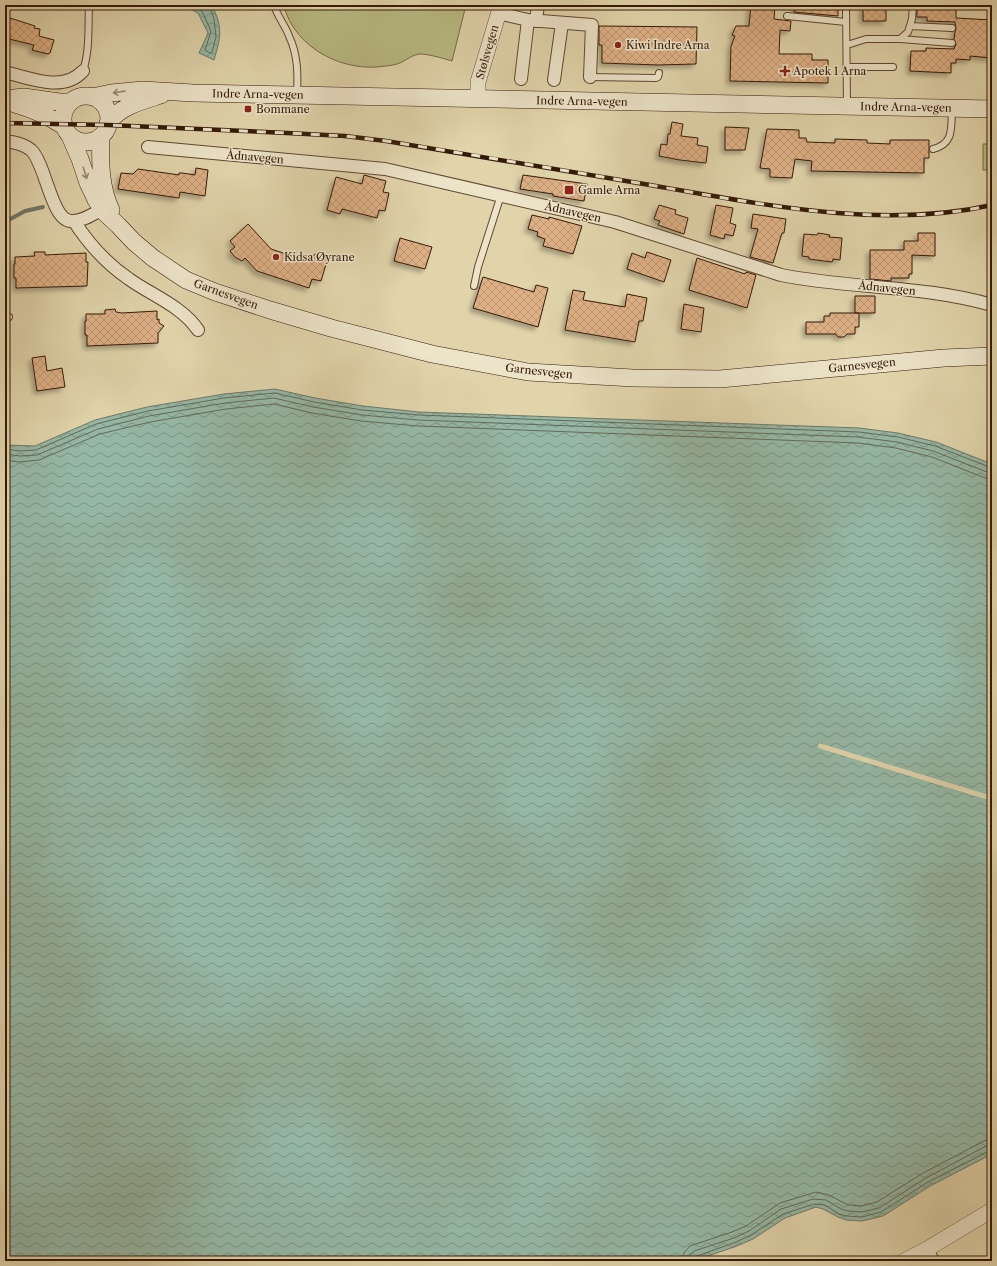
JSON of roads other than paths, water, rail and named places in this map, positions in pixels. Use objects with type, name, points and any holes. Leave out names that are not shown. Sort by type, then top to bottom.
[{"type":"main road","name":"Indre Arna-vegen","points":[[92,97],[143,90],[478,100],[992,109]]},
{"type":"main road","name":"Indre Arna-vegen","points":[[104,130],[113,116],[132,104],[172,92]]},
{"type":"main road","points":[[5,100],[24,97],[59,102],[71,102]]},
{"type":"main road","points":[[5,100],[49,116],[78,141],[86,142],[94,141],[104,130],[108,116],[104,106],[92,97],[81,97],[71,102],[64,111],[63,118],[67,131]]},
{"type":"main road","name":"Garnesvegen","points":[[104,130],[101,172],[105,207]]},
{"type":"main road","name":"Garnesvegen","points":[[67,131],[80,159],[88,183],[118,224],[134,242],[153,258],[186,280],[215,292],[331,328],[432,354],[528,372],[633,378],[720,379],[944,358],[992,356]]},
{"type":"street","points":[[521,79],[532,20],[538,5]]},
{"type":"street","points":[[500,9],[532,20],[592,25],[590,77]]},
{"type":"street","name":"Stølsvegen","points":[[478,100],[478,82],[500,9]]},
{"type":"street","points":[[554,80],[562,23]]},
{"type":"street","points":[[5,72],[43,82],[56,83],[68,82],[77,77],[83,71]]},
{"type":"street","points":[[5,142],[22,145],[31,150],[38,161],[51,192],[54,205],[62,217],[69,221],[79,220],[105,207]]},
{"type":"street","name":"Ådnavegen","points":[[148,147],[385,168],[615,222],[781,275],[808,280],[934,292],[992,305]]},
{"type":"street","points":[[74,221],[98,253],[117,270],[180,312],[192,321],[198,330]]},
{"type":"street","points":[[904,1261],[930,1255],[992,1210]]},
{"type":"lane","points":[[83,71],[86,61],[89,5]]},
{"type":"lane","points":[[274,5],[289,36],[294,52],[298,73],[297,95]]},
{"type":"lane","points":[[900,39],[908,32],[912,19],[913,5]]},
{"type":"lane","points":[[846,8],[847,106]]},
{"type":"lane","points":[[787,16],[846,22]]},
{"type":"lane","points":[[910,26],[952,28]]},
{"type":"lane","points":[[847,45],[866,39],[900,39],[952,43]]},
{"type":"lane","points":[[847,67],[893,67]]},
{"type":"lane","points":[[590,77],[656,78],[658,77],[659,73]]},
{"type":"lane","points":[[933,149],[941,147],[948,141],[951,133],[952,108]]},
{"type":"lane","points":[[474,286],[478,267],[501,195]]},
{"type":"water","points":[[183,5],[212,5],[216,13],[220,32],[214,60],[199,53],[208,33],[198,13]]},
{"type":"water","points":[[275,389],[315,398],[363,406],[419,412],[859,428],[898,433],[936,442],[992,464],[992,1154],[930,1186],[883,1216],[862,1221],[846,1220],[816,1207],[785,1218],[753,1239],[693,1261],[5,1261],[5,445],[35,446],[95,420],[147,407],[224,394]]},
{"type":"waterway","points":[[5,222],[25,211],[43,207]]},
{"type":"railway","points":[[5,123],[108,125],[345,136],[386,141],[734,200],[821,212],[864,215],[908,215],[950,212],[992,205]]},
{"type":"place","name":"Kiwi Indre Arna","points":[[618,45]]},
{"type":"place","name":"Apotek 1 Arna","points":[[785,71]]},
{"type":"place","name":"Bommane","points":[[248,109]]},
{"type":"place","name":"Gamle Arna","points":[[569,190]]},
{"type":"place","name":"Kidsa Øyrane","points":[[276,257]]}]
